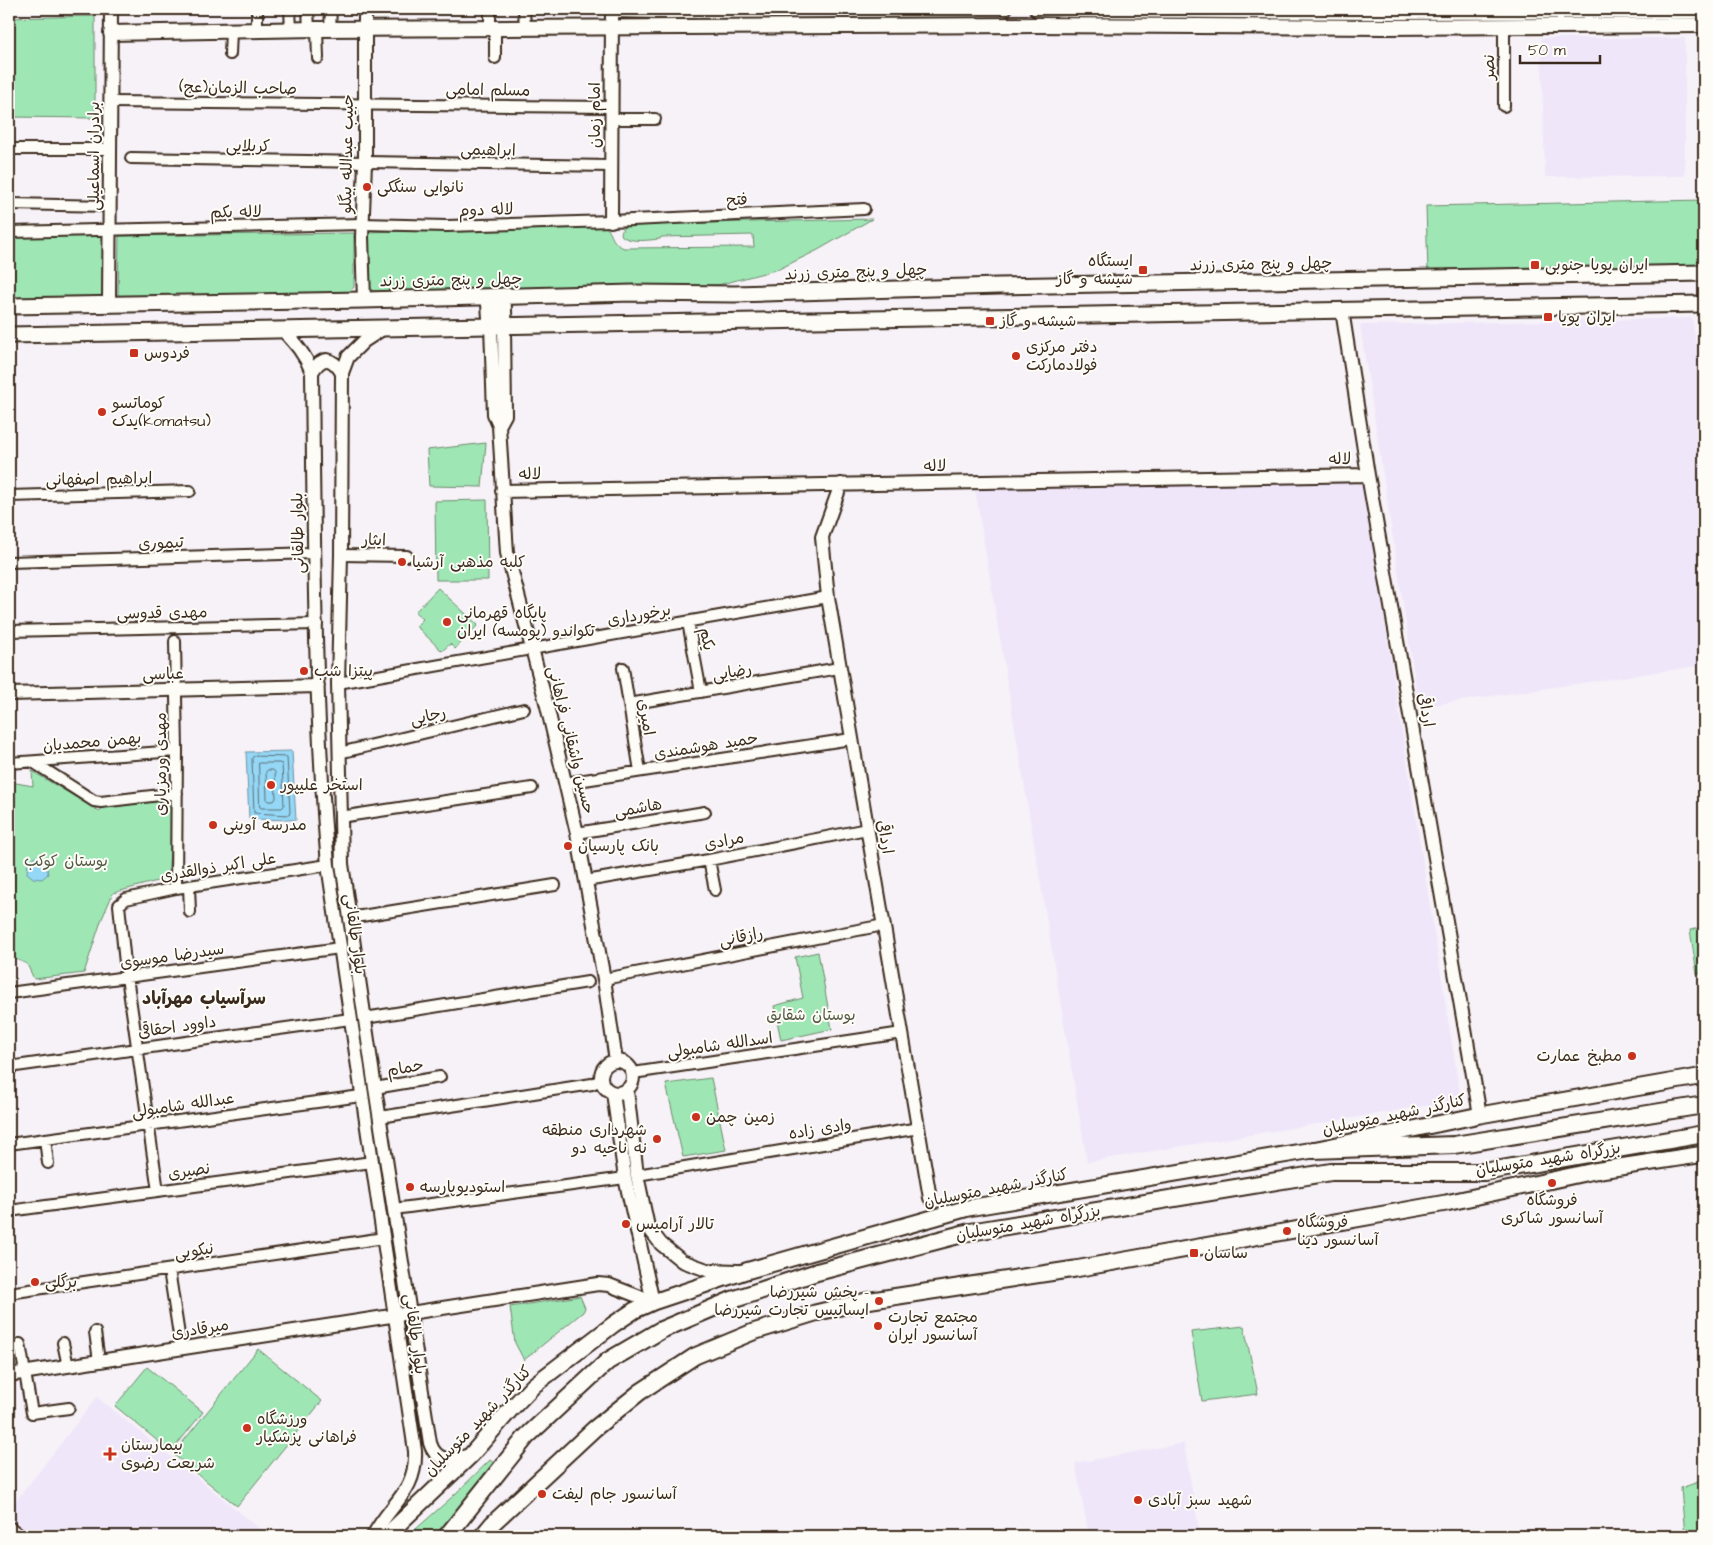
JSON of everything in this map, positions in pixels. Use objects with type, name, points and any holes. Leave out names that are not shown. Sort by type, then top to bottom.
[{"type":"highway","name":"بزرگراه شهید متوسلیان","points":[[1313,1150],[1454,1145],[1704,1105]]},
{"type":"highway","name":"بزرگراه شهید متوسلیان","points":[[448,1536],[526,1437],[608,1361],[661,1330],[732,1300],[818,1272],[970,1232],[1331,1172],[1484,1172],[1704,1134]]},
{"type":"highway","points":[[463,1536],[487,1487]]},
{"type":"main road","points":[[612,9],[665,11],[1006,9],[1006,25]]},
{"type":"main road","points":[[1033,9],[1034,25]]},
{"type":"main road","points":[[1038,9],[1704,11]]},
{"type":"main road","points":[[111,32],[1006,25],[1704,26]]},
{"type":"main road","name":"چهل و پنج متری زرند","points":[[9,306],[633,293],[735,294],[999,286],[1704,273]]},
{"type":"main road","points":[[581,323],[564,319],[558,314],[558,307],[566,300],[588,294]]},
{"type":"main road","points":[[496,297],[497,325]]},
{"type":"main road","points":[[9,335],[581,323],[1704,304]]},
{"type":"main road","name":"کنارگذر شهید متوسلیان","points":[[388,1535],[471,1455],[534,1385],[614,1324],[653,1302],[746,1272],[968,1208],[1313,1150],[1480,1115],[1704,1076]]},
{"type":"main road","points":[[482,1536],[492,1524],[594,1429],[640,1392],[695,1356],[753,1332],[815,1312],[866,1301],[1075,1270],[1446,1203],[1594,1171],[1704,1154]]},
{"type":"main road","points":[[1500,1169],[1594,1171]]},
{"type":"main road","points":[[9,1529],[18,1536]]},
{"type":"street","name":"برادران اسماعیلی","points":[[109,304],[111,9]]},
{"type":"street","points":[[257,9],[257,30]]},
{"type":"street","points":[[290,9],[291,30]]},
{"type":"street","points":[[308,9],[319,29]]},
{"type":"street","points":[[318,58],[319,29],[330,9]]},
{"type":"street","name":"حبیب عبدالله بیگلو","points":[[364,300],[362,282],[362,224],[365,163],[365,9]]},
{"type":"street","points":[[490,9],[495,58]]},
{"type":"street","points":[[524,9],[525,28]]},
{"type":"street","name":"امام زمان","points":[[611,221],[612,9]]},
{"type":"street","points":[[1367,10],[1367,27]]},
{"type":"street","points":[[1386,11],[1386,27]]},
{"type":"street","name":"نصر","points":[[1504,27],[1504,106]]},
{"type":"street","points":[[230,54],[231,31]]},
{"type":"street","name":"صاحب الزمان(عج)","points":[[110,102],[365,104]]},
{"type":"street","name":"مسلم امامی","points":[[365,104],[611,113],[655,119]]},
{"type":"street","points":[[9,149],[110,149]]},
{"type":"street","name":"کربلایی","points":[[131,158],[365,163]]},
{"type":"street","name":"ابراهیمی","points":[[365,163],[611,166]]},
{"type":"street","points":[[9,204],[110,206]]},
{"type":"street","name":"فتح","points":[[611,221],[864,209]]},
{"type":"street","name":"لاله دوم","points":[[362,224],[447,226],[611,221]]},
{"type":"street","name":"لاله یکم","points":[[9,232],[362,224]]},
{"type":"street","name":"ارداقی","points":[[1342,310],[1368,475],[1480,1115]]},
{"type":"street","name":"حسین واشقانی فراهانی","points":[[497,325],[494,414],[499,426],[506,553],[577,833],[604,979],[616,1061]]},
{"type":"street","name":"بلوار طالقانی","points":[[384,328],[364,341],[348,357],[342,373],[338,683],[342,864],[431,1447],[437,1454],[446,1459],[471,1455]]},
{"type":"street","name":"بلوار طالقانی","points":[[282,329],[300,348],[308,360],[312,372],[318,686],[328,865],[415,1451],[415,1470],[408,1486],[379,1524],[373,1536]]},
{"type":"street","points":[[312,372],[324,360],[331,360],[342,373]]},
{"type":"street","name":"لاله","points":[[502,491],[1368,475]]},
{"type":"street","name":"ارداقی","points":[[841,484],[822,536],[828,597],[930,1198]]},
{"type":"street","name":"ابراهیم اصفهانی","points":[[9,496],[190,492]]},
{"type":"street","name":"تیموری","points":[[9,562],[315,553]]},
{"type":"street","name":"ایثار","points":[[341,554],[407,556]]},
{"type":"street","name":"برخورداری","points":[[338,683],[828,597]]},
{"type":"street","name":"یکم","points":[[688,622],[701,692]]},
{"type":"street","name":"مهدی قدوسی","points":[[9,631],[317,624]]},
{"type":"street","name":"مهدی ورمزیاری","points":[[175,641],[177,751],[176,888]]},
{"type":"street","name":"امیری","points":[[623,668],[640,771]]},
{"type":"street","name":"رضایی","points":[[629,704],[840,668]]},
{"type":"street","name":"عباسی","points":[[9,694],[318,686]]},
{"type":"street","name":"رجایی","points":[[339,752],[524,709]]},
{"type":"street","name":"حمید هوشمندی","points":[[565,783],[852,739]]},
{"type":"street","name":"بهمن محمدیان","points":[[9,762],[33,762],[177,751]]},
{"type":"street","points":[[33,762],[94,801],[177,793]]},
{"type":"street","points":[[340,817],[532,788]]},
{"type":"street","name":"هاشمی","points":[[577,833],[705,812]]},
{"type":"street","name":"مرادی","points":[[586,881],[709,860],[867,829]]},
{"type":"street","points":[[709,860],[715,890]]},
{"type":"street","points":[[328,865],[342,864]]},
{"type":"street","name":"علی اکبر ذوالقدری","points":[[128,977],[119,908],[119,904],[126,898],[176,888],[328,865]]},
{"type":"street","points":[[189,886],[190,912]]},
{"type":"street","points":[[349,918],[555,886]]},
{"type":"street","name":"رازقانی","points":[[604,979],[884,926]]},
{"type":"street","name":"سیدرضا موسوی","points":[[9,993],[340,948]]},
{"type":"street","points":[[128,977],[158,1191]]},
{"type":"street","points":[[365,1018],[588,982]]},
{"type":"street","name":"داوود احقاقی","points":[[9,1066],[350,1019]]},
{"type":"street","name":"اسدالله شامبولی","points":[[633,1073],[902,1033]]},
{"type":"street","points":[[616,1061],[626,1064],[633,1073],[632,1082],[627,1090],[618,1094],[605,1089],[601,1080],[604,1067],[616,1061]]},
{"type":"street","name":"حمام","points":[[375,1088],[440,1077]]},
{"type":"street","points":[[380,1117],[583,1085],[601,1080]]},
{"type":"street","points":[[627,1090],[631,1176],[648,1227],[661,1244],[672,1254],[693,1266],[707,1270],[746,1272]]},
{"type":"street","points":[[613,1093],[631,1176],[653,1302]]},
{"type":"street","name":"عبدالله شامبولی","points":[[9,1144],[362,1096]]},
{"type":"street","name":"وادی زاده","points":[[394,1209],[631,1176],[919,1128]]},
{"type":"street","points":[[45,1139],[48,1163]]},
{"type":"street","name":"نصیری","points":[[9,1211],[372,1162]]},
{"type":"street","name":"نیکویی","points":[[9,1293],[384,1238]]},
{"type":"street","points":[[169,1270],[180,1348]]},
{"type":"street","points":[[410,1313],[598,1284],[609,1285],[653,1302]]},
{"type":"street","name":"میرقادری","points":[[9,1375],[410,1313]]},
{"type":"street","points":[[95,1332],[100,1361]]},
{"type":"street","points":[[63,1343],[68,1366]]},
{"type":"street","points":[[20,1344],[32,1413],[68,1408]]},
{"type":"shaded area","points":[[1541,38],[1685,38],[1685,176],[1545,177]]},
{"type":"shaded area","points":[[1692,318],[1704,395],[1704,665],[1419,707],[1360,325]]},
{"type":"shaded area","points":[[1704,341],[1704,388],[1697,342]]},
{"type":"shaded area","points":[[1362,480],[1461,1100],[1087,1162],[975,489]]},
{"type":"shaded area","name":"بیمارستان شریعت رضوی","points":[[97,1397],[269,1536],[32,1536],[9,1517],[9,1510]]},
{"type":"shaded area","name":"شهید سبز آبادی","points":[[1184,1443],[1200,1536],[1089,1536],[1075,1463]]},
{"type":"green space","points":[[95,16],[95,118],[9,117],[9,18]]},
{"type":"green space","points":[[1704,200],[1704,265],[1428,272],[1426,206]]},
{"type":"green space","points":[[872,219],[818,250],[779,269],[718,285],[374,293],[368,288],[367,232],[594,225],[603,226],[607,229],[616,243],[624,248],[754,247],[753,235],[661,237],[660,239],[630,240],[622,236],[621,233],[626,225]]},
{"type":"green space","points":[[354,233],[354,287],[348,293],[118,298],[119,236]]},
{"type":"green space","points":[[104,236],[103,297],[9,300],[9,237]]},
{"type":"green space","points":[[486,443],[482,487],[429,486],[427,450]]},
{"type":"green space","points":[[487,500],[488,580],[436,580],[435,501]]},
{"type":"green space","name":"پایگاه قهرمانی تکواندو (پومسه) ایران","points":[[438,588],[478,625],[455,649],[450,644],[442,651],[416,626],[423,619],[415,612]]},
{"type":"green space","name":"بوستان کوکب","points":[[32,771],[99,811],[103,808],[161,801],[173,809],[168,878],[113,893],[101,921],[84,973],[34,979],[27,964],[9,956],[9,783],[33,786]]},
{"type":"green space","points":[[1704,927],[1704,973],[1697,974],[1690,930]]},
{"type":"green space","name":"بوستان شقایق","points":[[818,952],[832,1029],[781,1040],[774,1006],[803,998],[795,957]]},
{"type":"green space","name":"زمین چمن","points":[[711,1078],[726,1150],[683,1157],[666,1084]]},
{"type":"green space","points":[[580,1296],[585,1308],[583,1312],[524,1360],[515,1343],[510,1307]]},
{"type":"green space","points":[[1244,1326],[1258,1394],[1202,1401],[1191,1332]]},
{"type":"green space","name":"ورزشگاه فراهانی پزشکیار","points":[[258,1349],[322,1401],[237,1506],[173,1454]]},
{"type":"green space","points":[[147,1367],[203,1412],[171,1452],[115,1406]]},
{"type":"green space","points":[[490,1460],[495,1464],[435,1536],[408,1536],[451,1498]]},
{"type":"green space","points":[[1704,1480],[1704,1536],[1685,1536],[1681,1488]]},
{"type":"water","name":"استخر علیپور","points":[[292,751],[296,820],[249,819],[246,752]]},
{"type":"water","points":[[36,857],[44,858],[47,868],[48,874],[42,879],[33,878],[27,873],[28,861]]},
{"type":"place","name":"نانوایی سنگکی","points":[[367,187]]},
{"type":"place","name":"ایران پویا جنوبی","points":[[1535,265]]},
{"type":"place","name":"ایستگاه شیشه و گاز","points":[[1143,270]]},
{"type":"place","name":"ایران پویا","points":[[1548,317]]},
{"type":"place","name":"شیشه و گاز","points":[[990,321]]},
{"type":"place","name":"فردوس","points":[[134,353]]},
{"type":"place","name":"دفتر مرکزی فولادمارکت","points":[[1016,356]]},
{"type":"place","name":"کوماتسو یدک(komatsu)","points":[[102,412]]},
{"type":"place","name":"کلبه مذهبی آرشیا","points":[[402,562]]},
{"type":"place","name":"پایگاه قهرمانی تکواندو (پومسه) ایران","points":[[447,622]]},
{"type":"place","name":"پیتزا شب","points":[[304,671]]},
{"type":"place","name":"استخر علیپور","points":[[271,785]]},
{"type":"place","name":"مدرسه آوینی","points":[[213,825]]},
{"type":"place","name":"بانک پارسیان","points":[[568,846]]},
{"type":"place","name":"مطبخ عمارت","points":[[1632,1056]]},
{"type":"place","name":"زمین چمن","points":[[696,1117]]},
{"type":"place","name":"شهرداری منطقه نه ناحیه دو","points":[[657,1139]]},
{"type":"place","name":"فروشگاه آسانسور شاکری","points":[[1552,1183]]},
{"type":"place","name":"استودیوپارسه","points":[[410,1187]]},
{"type":"place","name":"تالار آرامیس","points":[[626,1224]]},
{"type":"place","name":"فروشگاه آسانسور دینا","points":[[1287,1231]]},
{"type":"place","name":"ساسان","points":[[1194,1253]]},
{"type":"place","name":"برگلی","points":[[35,1282]]},
{"type":"place","name":"پخش شیررضا - ایساتیس تجارت شیررضا","points":[[879,1301]]},
{"type":"place","name":"مجتمع تجارت آسانسور ایران","points":[[878,1326]]},
{"type":"place","name":"ورزشگاه فراهانی پزشکیار","points":[[247,1428]]},
{"type":"place","name":"بیمارستان شریعت رضوی","points":[[110,1454]]},
{"type":"place","name":"آسانسور جام لیفت","points":[[542,1494]]},
{"type":"place","name":"شهید سبز آبادی","points":[[1138,1500]]},
{"type":"district","name":"سرآسیاب مهرآباد","points":[[204,998]]}]
